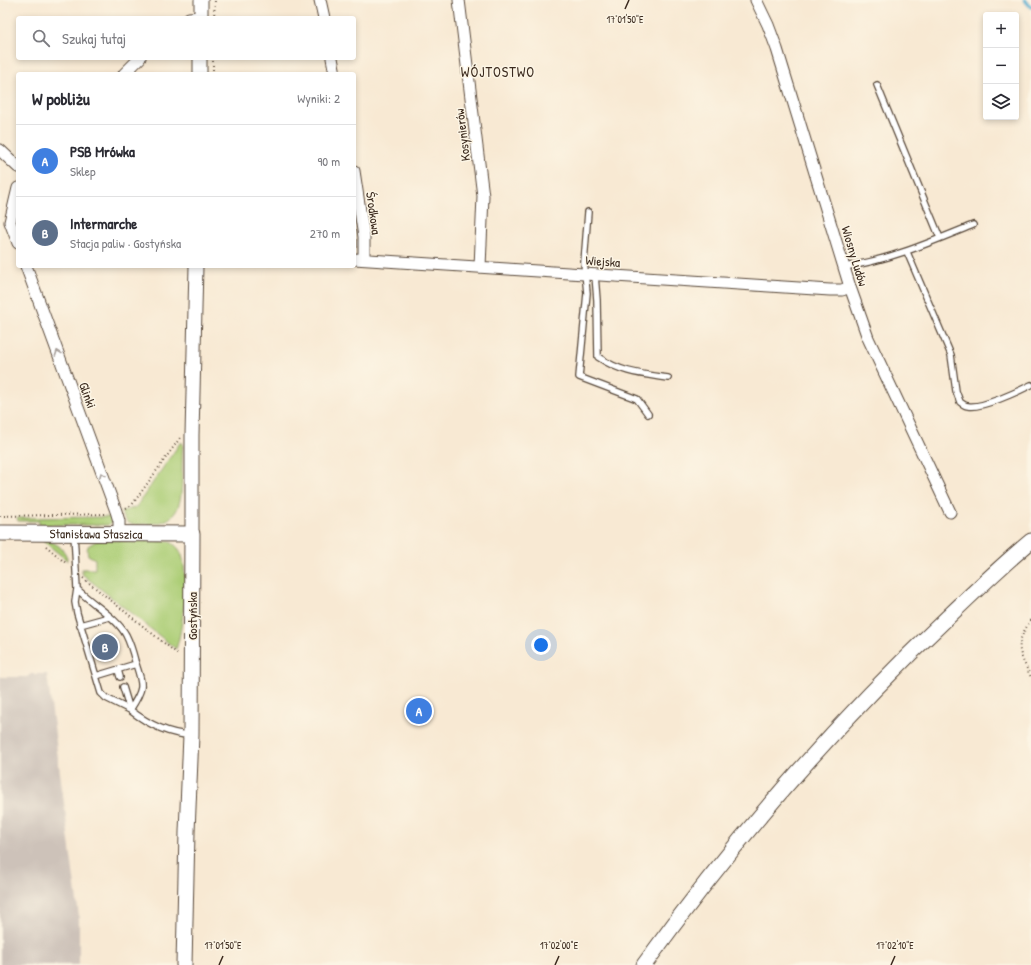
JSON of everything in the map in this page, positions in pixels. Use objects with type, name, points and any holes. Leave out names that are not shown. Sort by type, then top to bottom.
[{"type":"main road","name":"Stanisława Staszica","points":[[0,533],[192,534]]},
{"type":"main road","name":"Gostyńska","points":[[184,965],[191,735],[192,534]]},
{"type":"main road","points":[[644,965],[732,849],[830,736],[875,688],[926,638],[1031,541]]},
{"type":"street","points":[[197,16],[201,0]]},
{"type":"street","points":[[320,0],[324,16]]},
{"type":"street","name":"Kosynierów","points":[[459,0],[483,191],[484,204],[480,267]]},
{"type":"street","name":"Wiosny Ludów","points":[[756,0],[777,49],[850,287],[873,349],[950,512]]},
{"type":"street","points":[[126,72],[138,60]]},
{"type":"street","points":[[200,60],[200,72]]},
{"type":"street","points":[[332,60],[335,72]]},
{"type":"street","points":[[0,150],[16,165]]},
{"type":"street","name":"Środkowa","points":[[356,184],[364,237],[359,259]]},
{"type":"street","points":[[16,196],[10,222],[16,237]]},
{"type":"street","name":"Wiejska","points":[[359,259],[830,290],[850,287]]},
{"type":"street","name":"Glinki","points":[[27,268],[116,511],[119,522],[119,534]]},
{"type":"street","name":"Gostyńska","points":[[192,534],[192,420],[196,268]]},
{"type":"lane","points":[[877,85],[940,238]]},
{"type":"lane","points":[[588,212],[584,264],[590,274],[597,300],[598,357],[633,374],[668,378]]},
{"type":"lane","points":[[844,267],[908,252],[973,225]]},
{"type":"lane","points":[[908,252],[951,355],[956,391],[960,402],[968,406],[979,406],[1031,385]]},
{"type":"lane","points":[[590,274],[579,378],[637,399],[648,414]]},
{"type":"lane","points":[[74,533],[77,590],[76,608],[80,626],[103,696],[130,710],[155,727],[191,735]]},
{"type":"lane","points":[[77,590],[109,617],[127,636],[142,682],[142,689],[130,710]]},
{"type":"lane","points":[[80,626],[109,617]]},
{"type":"lane","points":[[96,676],[136,664]]},
{"type":"lane","points":[[118,670],[120,677]]},
{"type":"lane","points":[[123,687],[130,710]]},
{"type":"path","points":[[214,16],[215,0]]},
{"type":"path","points":[[213,60],[213,72]]},
{"type":"path","points":[[0,516],[109,514],[132,506],[181,435]]},
{"type":"path","points":[[42,543],[67,564],[67,571]]},
{"type":"path","points":[[83,578],[85,578],[179,655]]},
{"type":"path","points":[[1031,620],[1021,638],[1019,650],[1031,677]]},
{"type":"shaded area","points":[[31,674],[47,674],[79,917],[79,965],[0,965],[0,677],[27,677]]},
{"type":"green space","points":[[180,443],[183,443],[182,480],[180,499],[175,512],[171,517],[164,521],[136,525],[130,524],[125,520],[121,512],[136,507]]},
{"type":"green space","points":[[114,515],[113,521],[108,525],[39,525],[39,521],[18,521],[17,518],[110,517]]},
{"type":"green space","points":[[42,540],[59,546],[67,556],[68,561]]},
{"type":"green space","points":[[96,541],[168,541],[179,549],[183,559],[185,584],[183,614],[176,649],[82,574],[82,569],[95,569],[95,559],[88,555],[88,546]]},
{"type":"waterway","points":[[1025,0],[1031,7]]},
{"type":"place","name":"Intermarche","points":[[105,647]]},
{"type":"place","name":"PSB Mrówka","points":[[419,711]]},
{"type":"district","name":"WÓJTOSTWO","points":[[498,71]]}]
